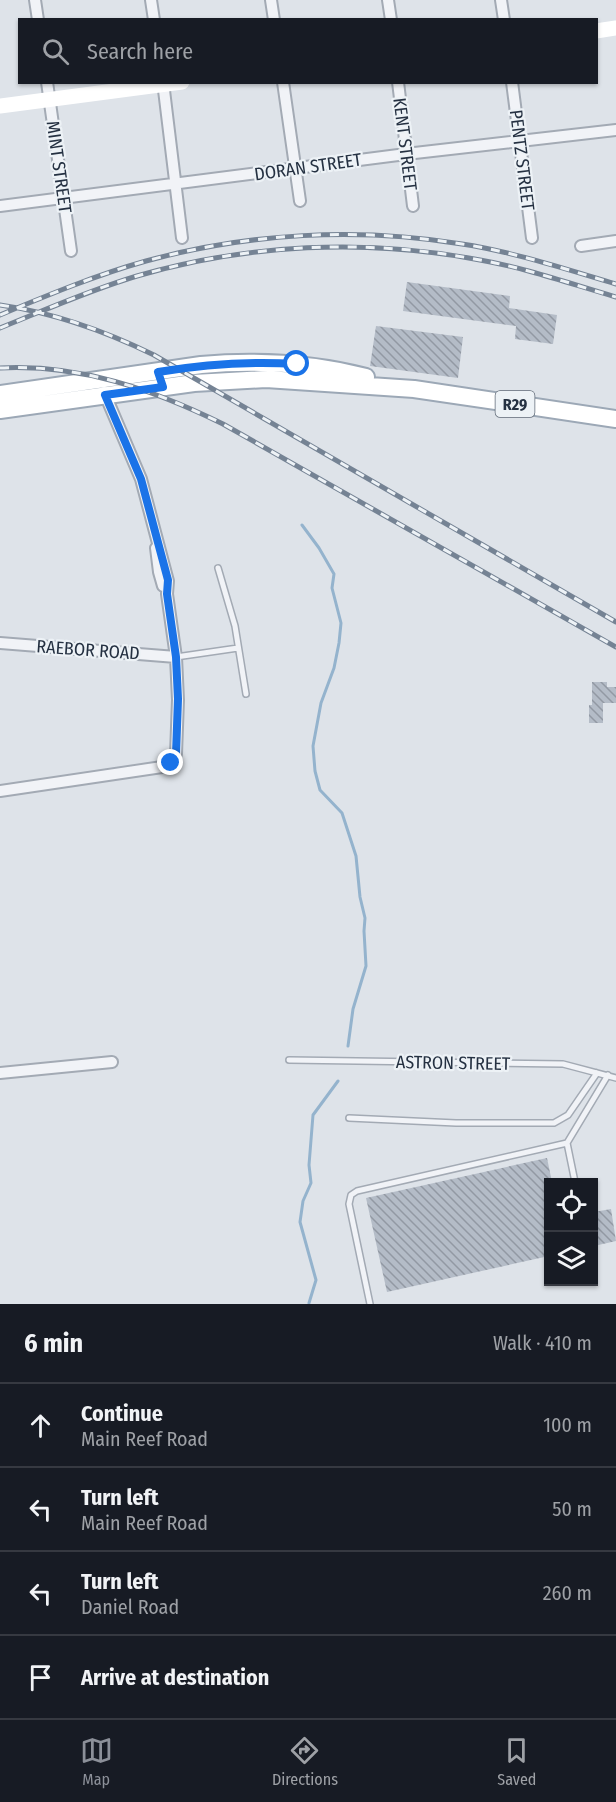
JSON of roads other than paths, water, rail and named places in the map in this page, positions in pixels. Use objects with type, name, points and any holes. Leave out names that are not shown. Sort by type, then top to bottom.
[{"type":"main road","points":[[598,31],[616,28]]},
{"type":"main road","points":[[0,106],[163,84]]},
{"type":"main road","name":"R29","points":[[0,410],[102,388],[160,380],[194,383],[266,379],[414,389],[616,418]]},
{"type":"main road","name":"R29","points":[[0,394],[102,388]]},
{"type":"street","points":[[34,0],[38,18]]},
{"type":"street","points":[[151,0],[154,18]]},
{"type":"street","points":[[271,0],[274,18]]},
{"type":"street","points":[[388,0],[391,18]]},
{"type":"street","points":[[501,0],[504,18]]},
{"type":"street","name":"MINT STREET","points":[[47,84],[71,251]]},
{"type":"street","points":[[163,84],[182,238]]},
{"type":"street","points":[[283,84],[300,201]]},
{"type":"street","name":"KENT STREET","points":[[398,84],[413,206]]},
{"type":"street","name":"PENTZ STREET","points":[[512,84],[531,238]]},
{"type":"street","name":"DORAN STREET","points":[[0,206],[296,170],[406,154],[616,130]]},
{"type":"street","points":[[581,246],[616,241]]},
{"type":"street","points":[[0,791],[162,766],[171,763],[174,759],[177,727],[176,657],[167,594],[168,580],[138,471],[102,388]]},
{"type":"street","name":"RAEBOR ROAD","points":[[0,643],[176,657]]},
{"type":"street","points":[[0,1073],[112,1062]]},
{"type":"lane","points":[[218,568],[235,627],[246,694]]},
{"type":"lane","points":[[176,657],[238,648]]},
{"type":"lane","name":"ASTRON STREET","points":[[289,1060],[562,1064],[616,1077]]},
{"type":"lane","points":[[349,1118],[456,1123],[554,1123],[568,1115],[597,1073]]},
{"type":"lane","points":[[574,1178],[567,1143],[608,1076]]},
{"type":"lane","points":[[370,1304],[349,1204],[351,1195],[357,1191],[567,1143]]},
{"type":"waterway","points":[[302,525],[334,574],[332,588],[341,623],[334,668],[321,703],[313,746],[315,771],[320,790],[342,813],[356,856],[360,897],[365,918],[366,966],[353,1009],[348,1046]]},
{"type":"waterway","points":[[309,1303],[316,1280],[300,1222],[303,1201],[311,1183],[309,1165],[313,1115],[338,1081]]},
{"type":"railway","points":[[0,315],[90,279],[146,261],[224,244],[303,236],[383,236],[462,244],[520,256],[616,284]]},
{"type":"railway","points":[[0,328],[119,282],[179,265],[264,251],[307,248],[350,247],[437,253],[514,267],[616,297]]},
{"type":"railway","points":[[0,305],[79,324],[154,355],[616,622]]},
{"type":"railway","points":[[0,368],[59,370],[115,381],[196,411],[223,424],[616,647]]}]
